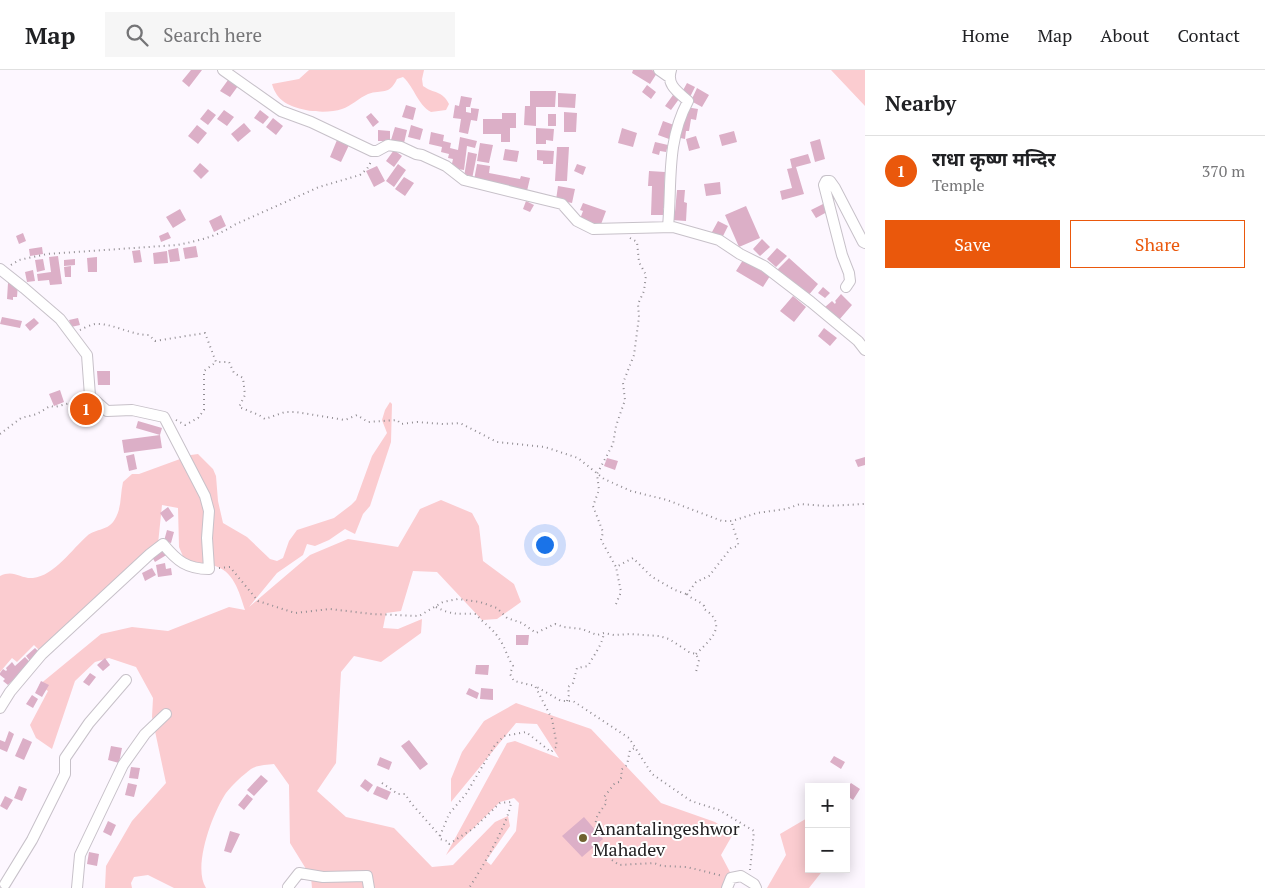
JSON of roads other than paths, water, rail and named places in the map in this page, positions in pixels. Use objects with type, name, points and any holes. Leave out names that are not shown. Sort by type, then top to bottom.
[{"type":"street","points":[[223,70],[281,111],[311,122],[372,151],[377,151],[388,145],[401,147],[446,166],[464,180],[562,204],[577,222],[593,229],[673,227],[719,240],[740,254],[764,266],[858,341],[865,350]]},
{"type":"street","points":[[659,70],[670,74],[676,90],[688,102],[679,118],[673,140],[668,227]]},
{"type":"street","points":[[846,287],[850,281],[849,273],[842,255],[824,185],[826,180],[830,180],[835,188],[865,243]]},
{"type":"street","points":[[0,708],[10,692],[42,654],[163,544],[175,559],[196,569],[209,569],[207,538],[209,511],[205,496],[164,417],[132,410],[107,411],[90,396],[87,355],[60,319],[1,270]]},
{"type":"street","points":[[4,883],[32,840],[66,774],[65,758],[89,723],[126,680]]},
{"type":"street","points":[[77,888],[80,855],[123,765],[145,734],[166,714]]},
{"type":"street","points":[[289,888],[299,873],[323,878],[367,876],[369,888]]},
{"type":"street","points":[[727,888],[731,878],[741,876],[755,886]]},
{"type":"place","name":"राधा कृष्ण मन्दिर","points":[[86,409]]},
{"type":"place","name":"Anantalingeshwor Mahadev","points":[[583,838]]}]
